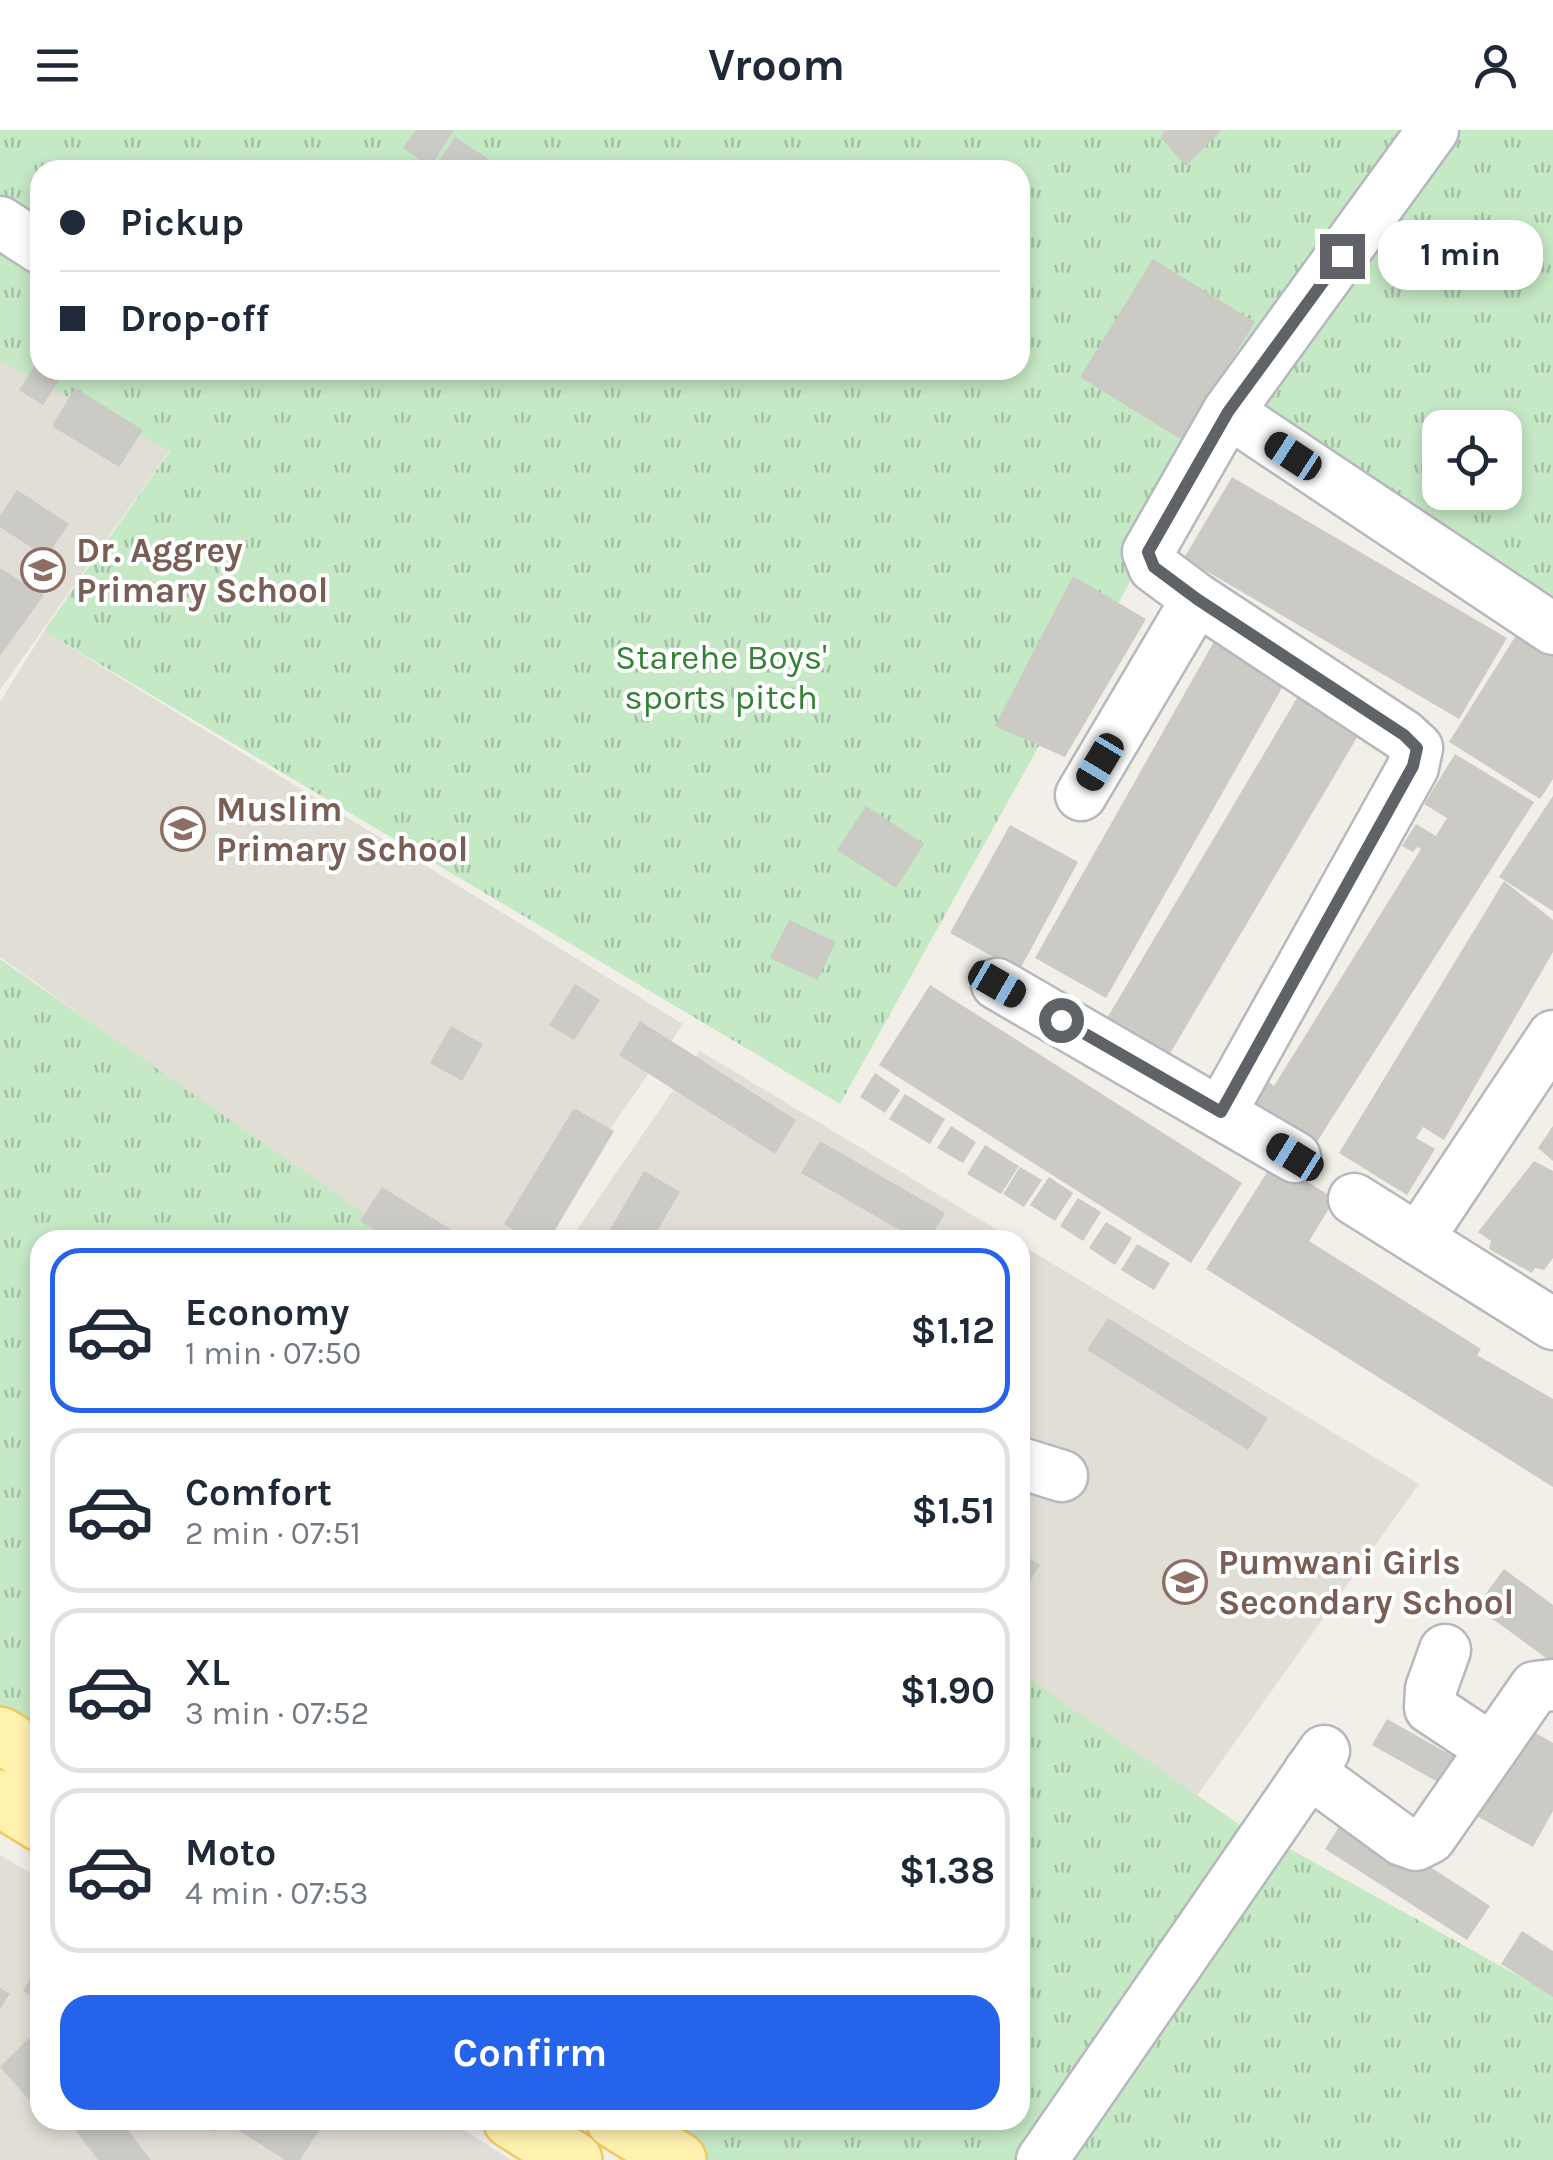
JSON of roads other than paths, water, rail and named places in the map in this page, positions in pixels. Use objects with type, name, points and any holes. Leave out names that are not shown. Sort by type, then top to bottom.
[{"type":"main road","points":[[0,1734],[30,1754]]},
{"type":"main road","points":[[0,1798],[30,1817]]},
{"type":"main road","points":[[527,2130],[574,2160]]},
{"type":"main road","points":[[630,2130],[678,2160]]},
{"type":"lane","points":[[1221,1112],[1413,766],[1417,748],[1404,735],[1197,599],[1154,567],[1148,552],[1228,412],[1432,130]]},
{"type":"lane","points":[[0,222],[30,242]]},
{"type":"lane","points":[[1228,412],[1553,629]]},
{"type":"lane","points":[[1081,795],[1197,599]]},
{"type":"lane","points":[[997,984],[1295,1157]]},
{"type":"lane","points":[[1418,1240],[1553,1036]]},
{"type":"lane","points":[[1354,1200],[1553,1324]]},
{"type":"lane","points":[[1446,1650],[1432,1689],[1430,1708],[1492,1749]]},
{"type":"lane","points":[[1042,2160],[1316,1761],[1402,1840],[1416,1845],[1430,1838],[1535,1688],[1553,1685]]},
{"type":"place","name":"Dr. Aggrey Primary School","points":[[43,570]]},
{"type":"place","name":"Muslim Primary School","points":[[183,829]]},
{"type":"place","name":"Pumwani Girls Secondary School","points":[[1185,1582]]},
{"type":"park label","name":"Starehe Boys' sports pitch","points":[[721,677]]}]
